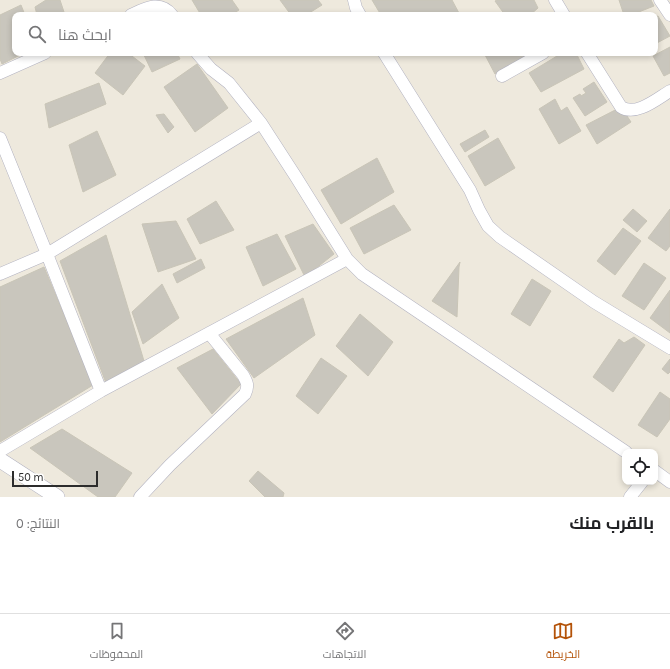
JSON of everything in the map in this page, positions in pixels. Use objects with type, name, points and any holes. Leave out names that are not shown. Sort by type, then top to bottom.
[{"type":"street","points":[[354,0],[358,12]]},
{"type":"street","points":[[555,0],[562,12]]},
{"type":"street","points":[[660,0],[670,16]]},
{"type":"street","points":[[138,12],[151,6],[159,5],[164,6],[170,12]]},
{"type":"street","points":[[0,73],[38,56]]},
{"type":"street","points":[[200,56],[211,69],[229,83],[261,122],[347,259],[362,274],[622,449]]},
{"type":"street","points":[[386,56],[470,190],[488,226],[500,237],[594,302],[670,348]]},
{"type":"street","points":[[502,76],[538,56]]},
{"type":"street","points":[[589,56],[621,107],[625,109],[630,110],[640,108],[670,90]]},
{"type":"street","points":[[0,274],[48,254],[261,122]]},
{"type":"street","points":[[0,138],[48,254],[101,391]]},
{"type":"street","points":[[0,451],[101,391],[347,259]]},
{"type":"street","points":[[140,497],[170,465],[245,394],[248,388],[247,382],[243,375],[209,334]]},
{"type":"street","points":[[0,460],[57,497]]},
{"type":"street","points":[[658,474],[670,482]]},
{"type":"street","points":[[630,497],[640,485]]},
{"type":"building","points":[[46,0],[60,0],[64,12],[36,12],[35,7]]},
{"type":"building","points":[[192,0],[232,0],[239,10],[236,12],[199,12]]},
{"type":"building","points":[[280,0],[318,0],[322,5],[311,12],[289,12]]},
{"type":"building","points":[[372,0],[452,0],[458,12],[379,12]]},
{"type":"building","points":[[534,0],[538,8],[533,12],[503,12],[495,1]]},
{"type":"building","points":[[619,0],[651,0],[654,6],[639,12],[623,12]]},
{"type":"building","points":[[21,5],[24,12],[12,12],[12,56],[18,56],[2,64],[0,59],[0,15]]},
{"type":"building","points":[[658,16],[670,36],[658,42]]},
{"type":"building","points":[[670,47],[670,73],[664,76],[653,56],[658,56],[658,53]]},
{"type":"building","points":[[108,56],[132,56],[145,66],[123,95],[95,73]]},
{"type":"building","points":[[144,56],[178,56],[180,59],[152,72]]},
{"type":"building","points":[[486,56],[531,56],[495,74]]},
{"type":"building","points":[[557,56],[578,56],[584,69],[541,92],[529,73]]},
{"type":"building","points":[[197,64],[228,108],[195,132],[164,87]]},
{"type":"building","points":[[594,82],[607,102],[585,116],[573,98],[580,94],[581,96],[586,93],[583,89]]},
{"type":"building","points":[[99,83],[106,104],[49,128],[45,104]]},
{"type":"building","points":[[555,99],[561,111],[567,107],[581,131],[559,144],[539,109]]},
{"type":"building","points":[[621,107],[631,122],[597,144],[586,125]]},
{"type":"building","points":[[164,114],[174,127],[168,133],[156,115]]},
{"type":"building","points":[[485,130],[489,137],[465,152],[460,144]]},
{"type":"building","points":[[97,131],[116,175],[83,192],[69,145]]},
{"type":"building","points":[[498,138],[515,168],[485,186],[468,156]]},
{"type":"building","points":[[377,158],[394,192],[341,224],[321,190]]},
{"type":"building","points":[[216,201],[234,230],[200,244],[187,219]]},
{"type":"building","points":[[394,205],[411,230],[364,254],[350,228]]},
{"type":"building","points":[[633,209],[647,221],[637,232],[623,220]]},
{"type":"building","points":[[670,209],[670,246],[666,251],[648,238]]},
{"type":"building","points":[[176,221],[196,259],[158,272],[142,224]]},
{"type":"building","points":[[313,224],[334,254],[305,277],[285,236]]},
{"type":"building","points":[[623,228],[641,241],[615,275],[597,261]]},
{"type":"building","points":[[277,234],[296,269],[263,286],[246,247]]},
{"type":"building","points":[[106,235],[144,361],[106,383],[60,261]]},
{"type":"building","points":[[201,259],[205,268],[177,283],[173,274]]},
{"type":"building","points":[[460,262],[459,267],[457,317],[432,301]]},
{"type":"building","points":[[644,263],[666,278],[644,310],[622,296]]},
{"type":"building","points":[[44,267],[93,385],[0,442],[0,287]]},
{"type":"building","points":[[532,279],[551,291],[530,326],[511,314]]},
{"type":"building","points":[[162,284],[179,318],[143,344],[132,312]]},
{"type":"building","points":[[670,290],[670,333],[650,318]]},
{"type":"building","points":[[303,298],[315,335],[254,378],[226,339]]},
{"type":"building","points":[[360,314],[393,342],[368,376],[336,346]]},
{"type":"building","points":[[634,337],[645,345],[613,392],[593,377],[619,339],[624,343]]},
{"type":"building","points":[[213,349],[241,384],[212,414],[177,368]]},
{"type":"building","points":[[321,358],[347,376],[318,414],[296,396]]},
{"type":"building","points":[[670,359],[670,372],[668,374],[662,369]]},
{"type":"building","points":[[660,392],[670,399],[670,419],[657,437],[638,425]]},
{"type":"building","points":[[62,429],[132,473],[115,497],[98,497],[30,448]]},
{"type":"building","points":[[258,471],[284,493],[283,497],[265,497],[249,481]]}]
